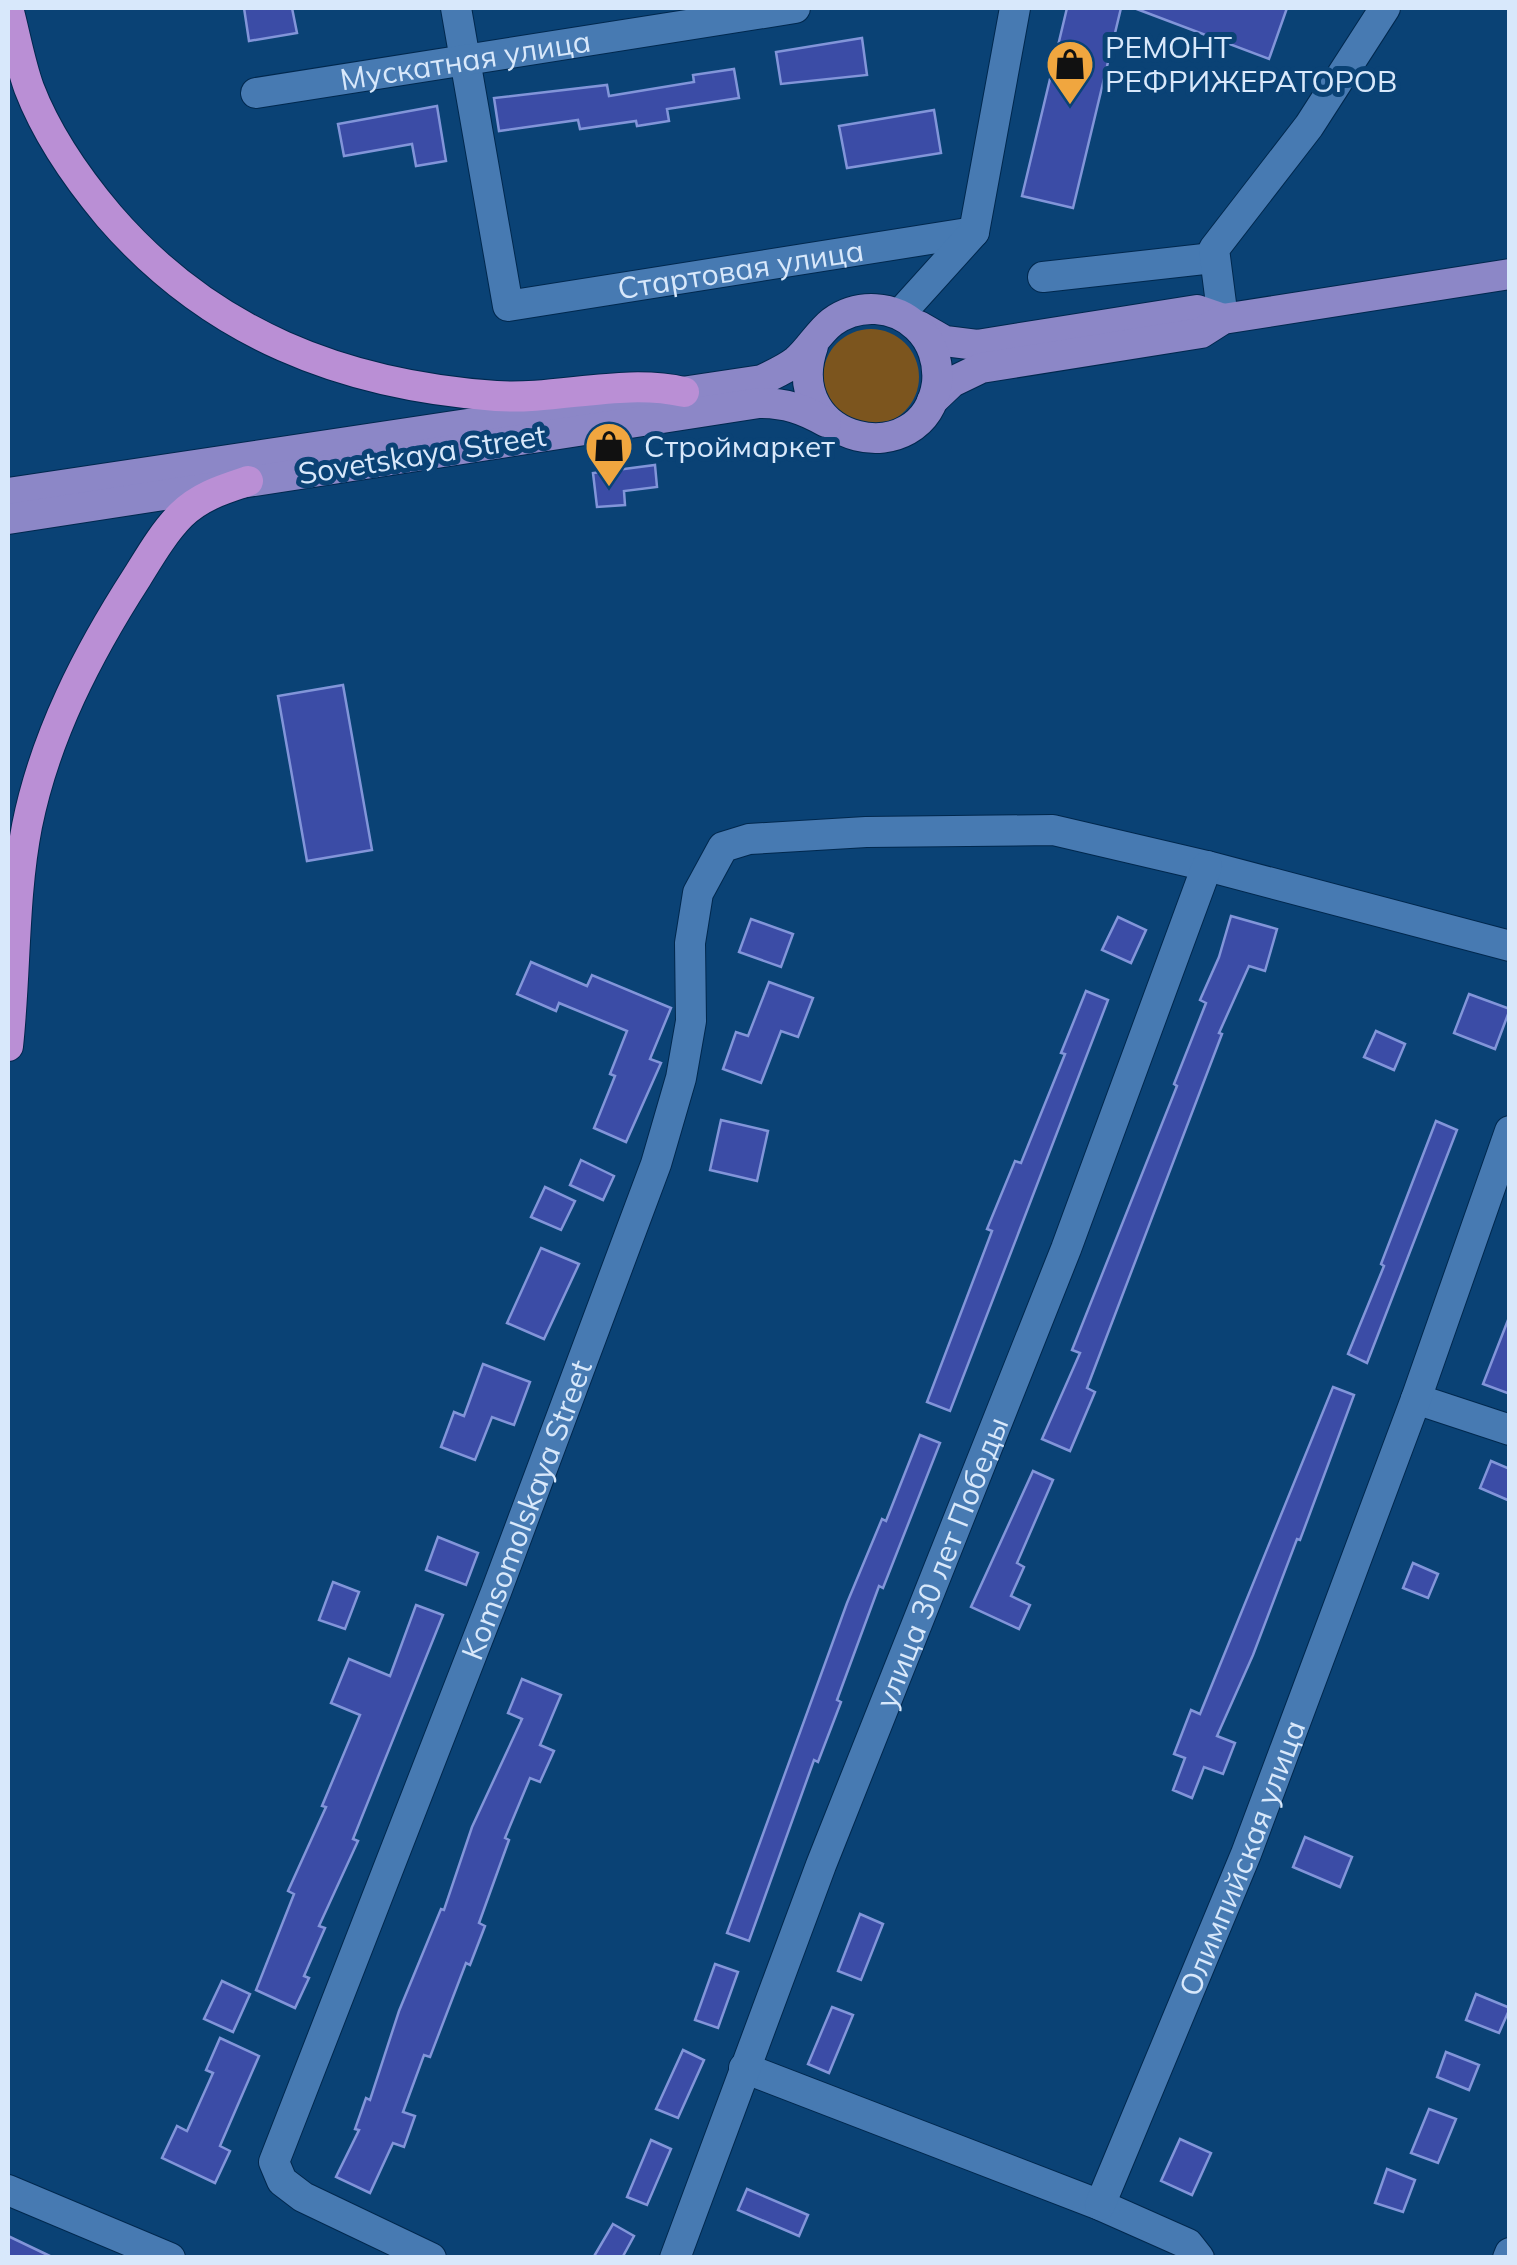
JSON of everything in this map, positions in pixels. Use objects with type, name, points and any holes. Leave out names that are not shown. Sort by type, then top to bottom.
[{"type":"highway","points":[[8,8],[29,88],[55,142],[84,187],[126,236],[168,276],[257,336],[320,363],[462,393],[514,397],[659,386],[684,392]]},
{"type":"highway","points":[[8,1046],[27,826],[45,760],[71,695],[110,620],[182,514],[208,495],[248,480]]},
{"type":"main road","points":[[1222,319],[1197,310],[978,346],[945,341],[886,310],[857,310],[831,323],[813,346],[807,374],[809,389],[832,425],[859,437],[888,437],[914,424],[952,382],[981,368],[1200,333],[1222,319],[1510,274]]},
{"type":"main road","points":[[906,318],[931,344],[936,358],[938,373],[932,401]]},
{"type":"main road","name":"Sovetskaya Street","points":[[8,519],[120,490],[762,380],[792,365],[813,346]]},
{"type":"main road","name":"Sovetskaya Street","points":[[8,493],[120,490],[248,480],[759,404],[783,403],[832,425]]},
{"type":"street","points":[[456,8],[464,60]]},
{"type":"street","name":"Мускатная улица","points":[[256,93],[795,8]]},
{"type":"street","points":[[906,318],[974,232],[1015,8]]},
{"type":"street","points":[[1222,319],[1214,250],[1309,126],[1385,8]]},
{"type":"street","name":"Стартовая улица","points":[[464,60],[508,306],[974,232]]},
{"type":"street","points":[[1043,276],[1214,258]]},
{"type":"street","name":"Komsomolskaya Street","points":[[431,2258],[302,2197],[282,2182],[274,2162],[496,1592],[650,1181],[681,1078],[691,1021],[690,943],[698,893],[723,848],[749,839],[847,833],[1054,830],[1207,866]]},
{"type":"street","points":[[1207,866],[1510,946]]},
{"type":"street","name":"улица 30 лет Победы","points":[[675,2258],[820,1866],[1066,1249],[1207,866]]},
{"type":"street","name":"Олимпийская улица","points":[[1100,2205],[1246,1854],[1416,1399],[1510,1130]]},
{"type":"street","points":[[1416,1399],[1510,1430]]},
{"type":"street","points":[[744,2068],[1100,2205],[1188,2244],[1200,2258]]},
{"type":"street","points":[[8,2190],[170,2258]]},
{"type":"shaded area","points":[[871,329],[889,333],[905,343],[915,359],[919,377],[915,395],[905,411],[889,421],[871,425],[853,421],[837,411],[827,395],[823,377],[827,359],[837,343],[853,333]]},
{"type":"building","points":[[244,8],[292,8],[297,33],[249,41]]},
{"type":"building","name":"РЕМОНТ РЕФРИЖЕРАТОРОВ","points":[[1067,8],[1121,8],[1073,208],[1022,196]]},
{"type":"building","points":[[1134,8],[1287,8],[1269,59]]},
{"type":"building","points":[[862,38],[867,75],[781,84],[776,52]]},
{"type":"building","points":[[734,69],[739,98],[667,109],[669,121],[580,129],[578,120],[499,131],[494,98],[607,85],[609,96],[694,82],[693,75]]},
{"type":"building","points":[[437,106],[446,161],[416,166],[412,144],[344,156],[338,124]]},
{"type":"building","points":[[934,110],[941,153],[847,168],[839,126]]},
{"type":"building","points":[[655,465],[657,487],[624,491],[625,505],[597,507],[593,473]]},
{"type":"building","points":[[343,685],[372,850],[307,861],[278,696]]},
{"type":"building","points":[[1231,916],[1277,929],[1265,971],[1249,966],[1219,1033],[1222,1034],[1087,1388],[1095,1392],[1070,1451],[1042,1439],[1080,1353],[1072,1350],[1177,1086],[1174,1084],[1206,1003],[1200,1000]]},
{"type":"building","points":[[1118,917],[1146,930],[1131,963],[1102,950]]},
{"type":"building","points":[[751,919],[793,934],[781,967],[739,952]]},
{"type":"building","points":[[531,962],[587,986],[592,975],[671,1008],[650,1059],[661,1063],[626,1142],[594,1128],[615,1076],[610,1074],[627,1031],[559,1003],[556,1011],[517,994]]},
{"type":"building","points":[[769,982],[813,998],[798,1037],[781,1031],[761,1083],[723,1069],[736,1032],[748,1036]]},
{"type":"building","points":[[1086,991],[1108,1000],[950,1411],[927,1402],[992,1231],[987,1229],[1015,1161],[1021,1163]]},
{"type":"building","points":[[1469,994],[1510,1009],[1495,1049],[1454,1033]]},
{"type":"building","points":[[1376,1031],[1405,1044],[1394,1070],[1364,1057]]},
{"type":"building","points":[[721,1120],[768,1131],[757,1181],[710,1170]]},
{"type":"building","points":[[1436,1121],[1457,1130],[1367,1363],[1348,1354]]},
{"type":"building","points":[[581,1160],[614,1176],[603,1200],[570,1185]]},
{"type":"building","points":[[545,1187],[575,1201],[561,1230],[531,1217]]},
{"type":"building","points":[[541,1248],[579,1264],[544,1339],[507,1323]]},
{"type":"building","points":[[1510,1321],[1510,1394],[1483,1384]]},
{"type":"building","points":[[483,1364],[530,1382],[514,1425],[492,1417],[475,1460],[441,1447],[454,1412],[464,1416]]},
{"type":"building","points":[[1333,1387],[1354,1395],[1300,1540],[1297,1539],[1217,1736],[1235,1743],[1223,1774],[1204,1767],[1192,1798],[1173,1790],[1185,1758],[1174,1754],[1191,1710],[1200,1714]]},
{"type":"building","points":[[920,1435],[940,1443],[883,1588],[879,1586],[837,1700],[841,1702],[818,1762],[814,1760],[749,1941],[727,1933],[847,1603],[882,1519],[886,1521]]},
{"type":"building","points":[[1491,1461],[1510,1469],[1510,1501],[1480,1488]]},
{"type":"building","points":[[1033,1471],[1053,1480],[1017,1563],[1024,1567],[1011,1596],[1030,1605],[1019,1629],[971,1607]]},
{"type":"building","points":[[438,1537],[478,1553],[466,1585],[426,1570]]},
{"type":"building","points":[[1413,1563],[1438,1574],[1428,1598],[1403,1588]]},
{"type":"building","points":[[333,1582],[359,1592],[345,1629],[319,1620]]},
{"type":"building","points":[[416,1605],[443,1615],[353,1839],[358,1841],[319,1926],[325,1928],[295,2008],[256,1990],[294,1894],[288,1891],[326,1807],[322,1806],[360,1715],[331,1703],[349,1659],[390,1676]]},
{"type":"building","points":[[522,1679],[561,1695],[540,1745],[554,1751],[540,1782],[530,1778],[505,1838],[509,1840],[479,1923],[485,1926],[470,1965],[466,1963],[430,2057],[424,2055],[403,2112],[415,2116],[404,2147],[393,2143],[370,2193],[336,2177],[359,2130],[355,2129],[366,2098],[370,2100],[399,2011],[441,1909],[444,1910],[472,1827],[522,1719],[508,1713]]},
{"type":"building","points":[[1305,1837],[1352,1857],[1340,1887],[1293,1867]]},
{"type":"building","points":[[860,1914],[883,1924],[861,1980],[838,1971]]},
{"type":"building","points":[[715,1964],[738,1972],[718,2028],[695,2020]]},
{"type":"building","points":[[222,1981],[250,1994],[233,2032],[204,2019]]},
{"type":"building","points":[[1476,1994],[1510,2008],[1499,2033],[1466,2020]]},
{"type":"building","points":[[832,2007],[853,2015],[829,2073],[808,2064]]},
{"type":"building","points":[[220,2038],[259,2056],[220,2146],[230,2151],[215,2183],[162,2158],[177,2126],[187,2131],[213,2073],[206,2070]]},
{"type":"building","points":[[683,2050],[704,2060],[678,2118],[656,2109]]},
{"type":"building","points":[[1446,2052],[1479,2065],[1469,2090],[1437,2077]]},
{"type":"building","points":[[1429,2109],[1456,2119],[1438,2163],[1411,2153]]},
{"type":"building","points":[[1180,2139],[1211,2153],[1192,2195],[1161,2181]]},
{"type":"building","points":[[651,2140],[671,2149],[647,2205],[627,2197]]},
{"type":"building","points":[[1387,2169],[1415,2180],[1403,2212],[1375,2203]]},
{"type":"building","points":[[747,2189],[808,2215],[799,2236],[738,2210]]},
{"type":"building","points":[[613,2224],[634,2236],[622,2258],[593,2258]]},
{"type":"building","points":[[8,2236],[54,2258],[8,2258]]},
{"type":"place","name":"РЕМОНТ РЕФРИЖЕРАТОРОВ","points":[[1070,106]]},
{"type":"place","name":"Строймаркет","points":[[609,488]]}]
